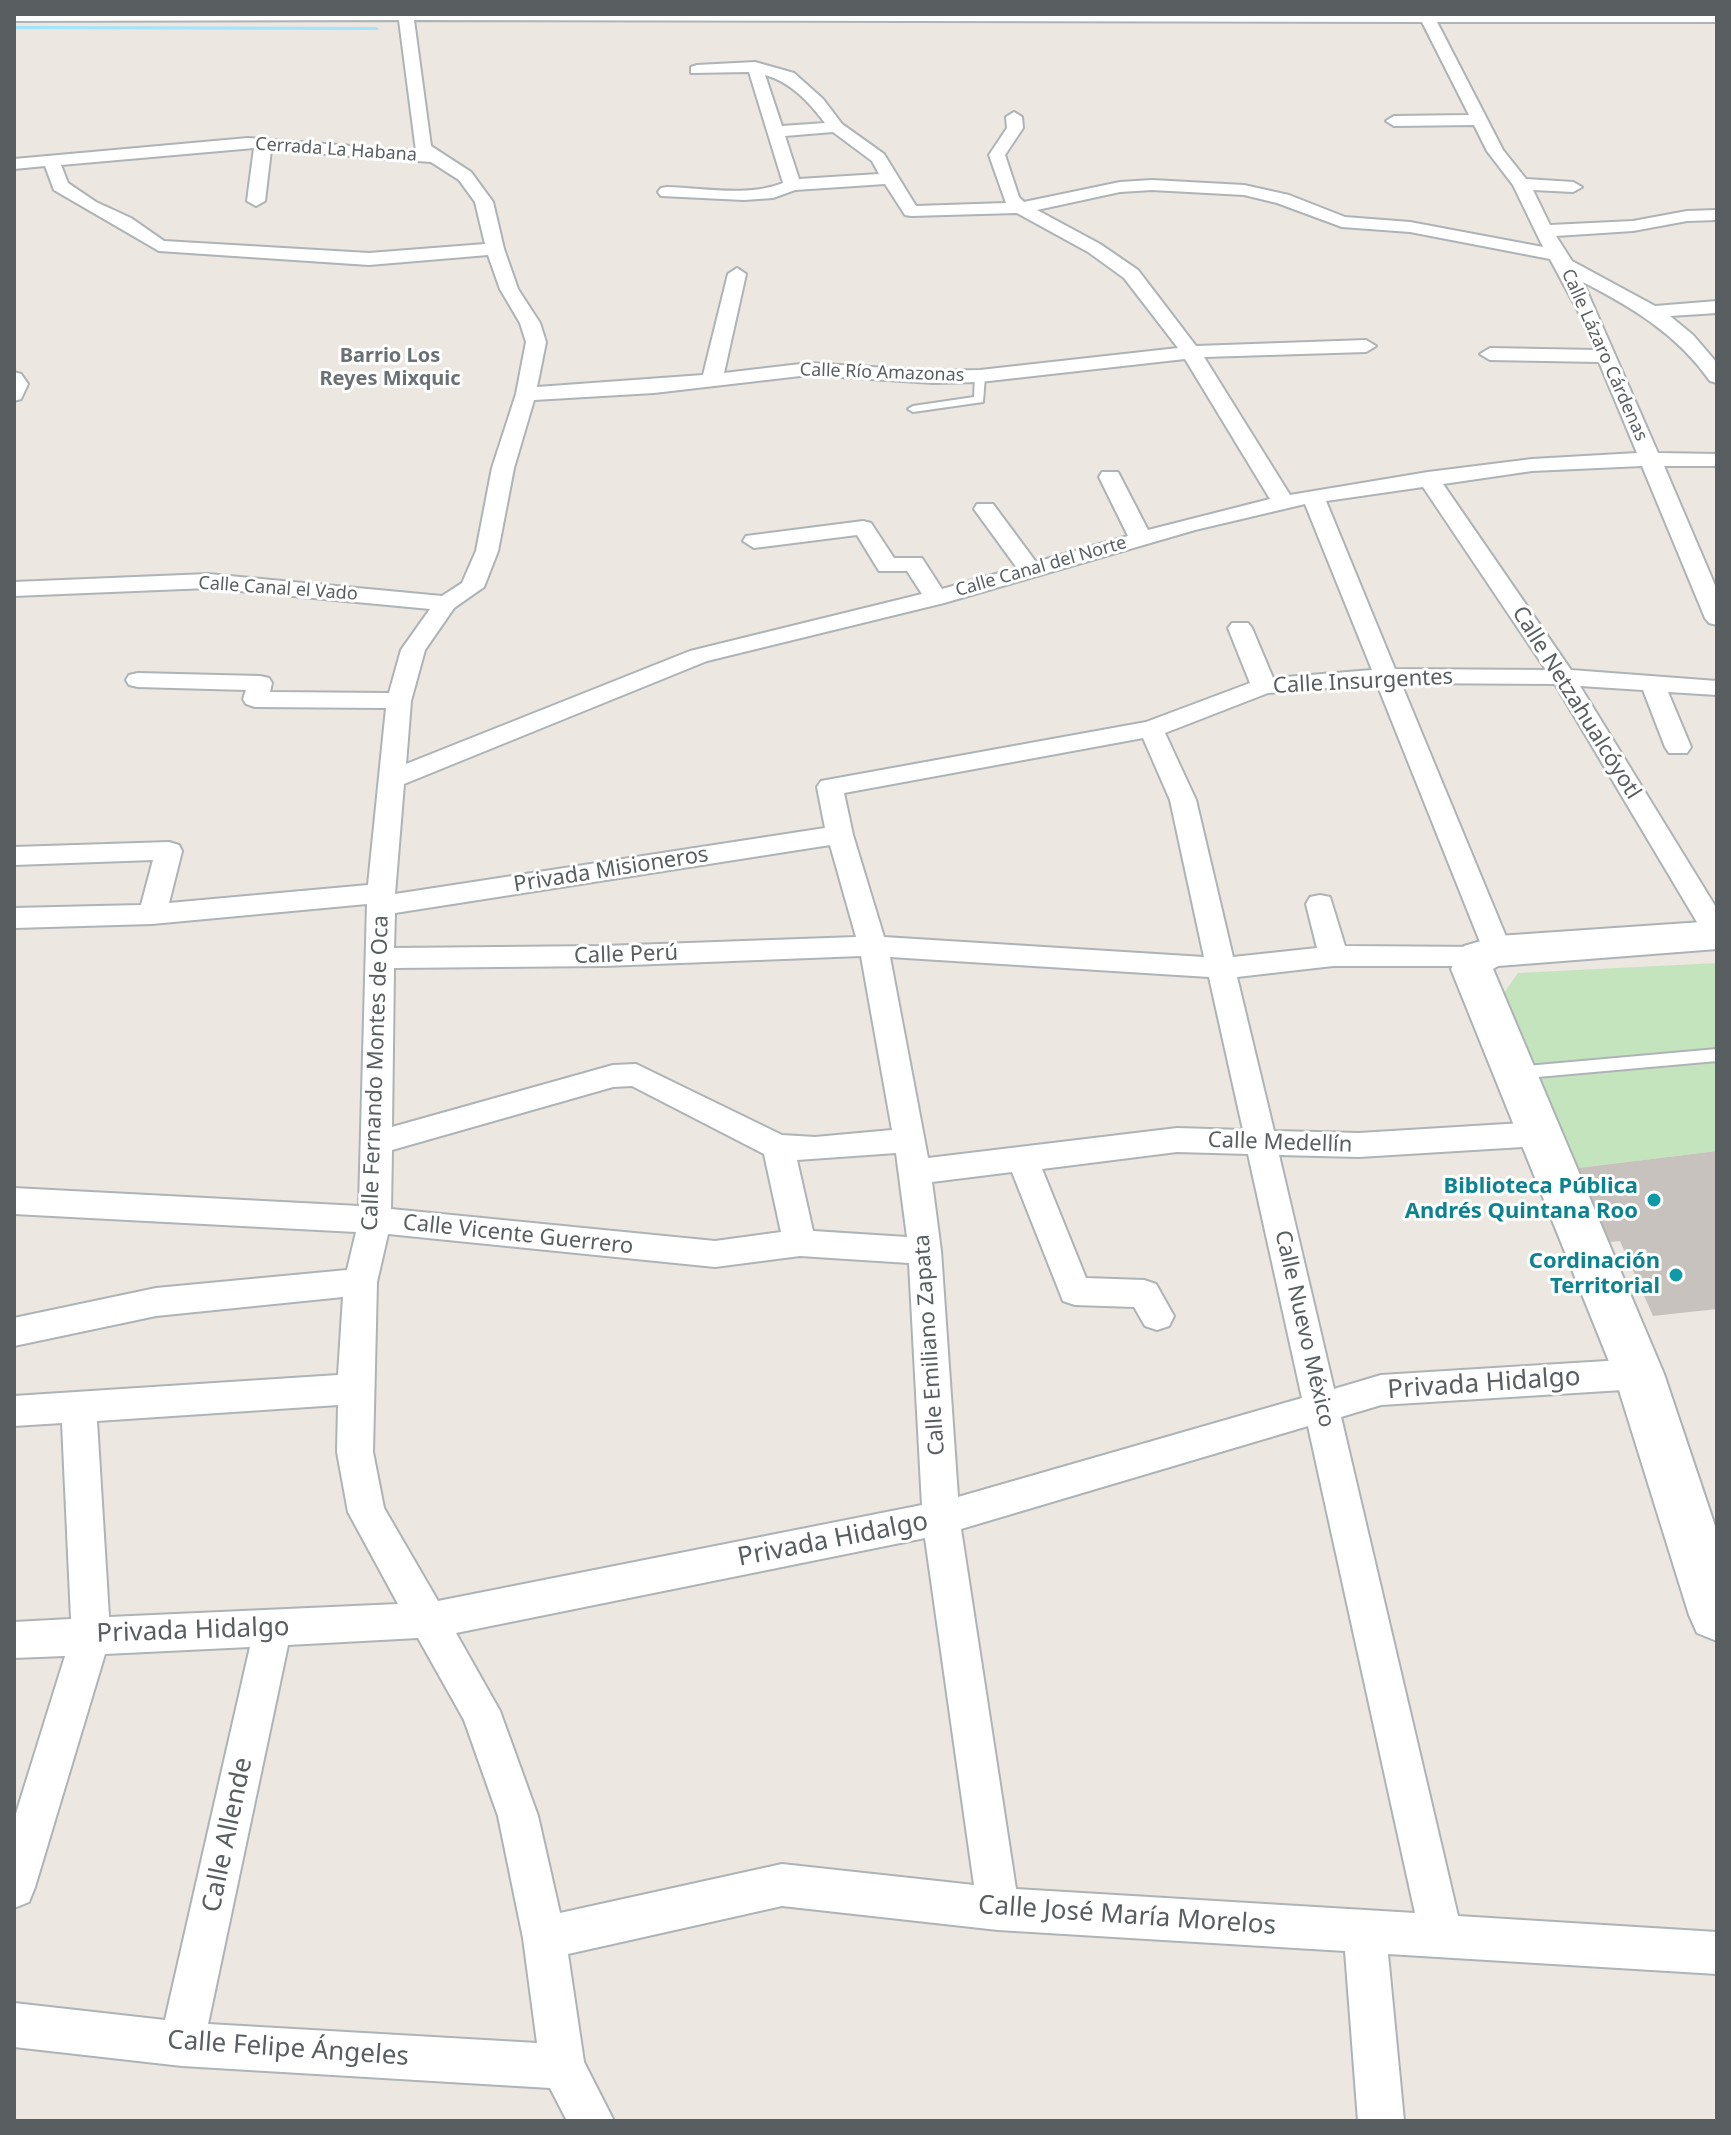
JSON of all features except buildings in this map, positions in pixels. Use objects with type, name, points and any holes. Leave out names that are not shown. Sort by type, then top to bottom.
[{"type":"main road","points":[[1714,1590],[1639,1374],[1472,969],[1489,954],[1717,934]]},
{"type":"street","points":[[406,16],[423,148],[435,157]]},
{"type":"street","points":[[14,17],[1717,18]]},
{"type":"street","name":"Calle Lázaro Cárdenas","points":[[1427,17],[1495,151],[1521,184],[1588,311],[1717,618]]},
{"type":"street","points":[[697,70],[755,67],[788,76],[817,102],[836,127],[878,158],[911,211],[1020,208],[1120,187],[1152,185],[1244,190],[1283,199],[1342,222],[1410,227],[1560,260],[1663,317],[1694,345],[1717,377]]},
{"type":"street","points":[[755,67],[792,185]]},
{"type":"street","points":[[1014,117],[1015,128],[997,155],[1011,198],[1020,208],[1094,248],[1131,274],[1191,352],[1283,502]]},
{"type":"street","points":[[1394,121],[1479,120]]},
{"type":"street","points":[[775,132],[836,127]]},
{"type":"street","name":"Cerrada La Habana","points":[[14,164],[233,143],[435,157],[465,176],[484,202],[495,249],[509,289],[530,323],[536,342],[526,394]]},
{"type":"street","points":[[256,201],[263,144]]},
{"type":"street","points":[[52,162],[60,186],[90,206],[125,222],[159,246],[369,259],[495,249]]},
{"type":"street","points":[[667,192],[744,195],[773,193],[792,185],[892,178]]},
{"type":"street","points":[[1521,184],[1573,187]]},
{"type":"street","points":[[1544,231],[1633,226],[1687,216],[1717,215]]},
{"type":"street","points":[[712,381],[737,274]]},
{"type":"street","points":[[1651,312],[1717,307]]},
{"type":"street","name":"Calle Río Amazonas","points":[[526,394],[654,387],[809,369],[933,377],[980,376],[1191,352],[1366,346]]},
{"type":"street","points":[[1490,354],[1605,356]]},
{"type":"street","points":[[14,378],[18,384],[14,395]]},
{"type":"street","name":"Calle Fernando Montes de Oca","points":[[526,394],[503,468],[501,494],[487,551],[472,587],[446,603],[413,650],[399,701],[381,899],[375,1220],[360,1282],[355,1452],[366,1512],[431,1620],[480,1711],[518,1816],[544,1938],[563,2067],[591,2121]]},
{"type":"street","name":"Calle Canal del Norte","points":[[390,780],[699,656],[936,598],[1283,502],[1428,478],[1532,465],[1652,459],[1717,460]]},
{"type":"street","points":[[1110,477],[1141,539]]},
{"type":"street","name":"Calle Netzahualcóyotl","points":[[1428,478],[1563,677],[1717,934]]},
{"type":"street","points":[[1313,496],[1388,676],[1489,954]]},
{"type":"street","points":[[985,509],[1006,541],[1031,570]]},
{"type":"street","points":[[754,541],[863,528],[887,566],[914,563],[936,598]]},
{"type":"street","name":"Calle Canal el Vado","points":[[14,589],[208,581],[446,603]]},
{"type":"street","points":[[1240,628],[1264,686]]},
{"type":"street","name":"Calle Insurgentes","points":[[830,787],[1151,729],[1264,686],[1388,676],[1563,677],[1717,688]]},
{"type":"street","points":[[138,680],[260,683],[255,699],[399,701]]},
{"type":"street","points":[[1653,684],[1678,747]]},
{"type":"street","name":"Calle Nuevo México","points":[[1151,729],[1183,800],[1441,1935]]},
{"type":"street","name":"Calle Emiliano Zapata","points":[[830,787],[840,835],[882,978],[913,1156],[925,1251],[941,1518],[998,1909]]},
{"type":"street","name":"Privada Misioneros","points":[[14,918],[152,914],[381,899],[840,835]]},
{"type":"street","points":[[14,856],[169,851],[152,914]]},
{"type":"street","points":[[1320,904],[1333,956]]},
{"type":"street","name":"Calle Perú","points":[[379,958],[604,956],[873,946],[1223,968],[1333,956],[1489,954]]},
{"type":"street","points":[[376,1143],[613,1076],[636,1075],[778,1147],[800,1243]]},
{"type":"street","name":"Calle Medellín","points":[[778,1147],[1023,1161],[1177,1140],[1359,1145],[1539,1134]]},
{"type":"street","points":[[1023,1161],[1075,1291],[1144,1294],[1157,1316]]},
{"type":"street","name":"Calle Vicente Guerrero","points":[[14,1201],[375,1220],[715,1254],[800,1243],[925,1251]]},
{"type":"street","points":[[14,1332],[156,1302],[360,1282]]},
{"type":"street","name":"Privada Hidalgo","points":[[14,1640],[431,1620],[941,1518],[1381,1390],[1639,1374]]},
{"type":"street","points":[[14,1411],[355,1389]]},
{"type":"street","points":[[14,1887],[91,1635],[79,1405]]},
{"type":"street","name":"Calle Allende","points":[[182,2044],[273,1627]]},
{"type":"street","name":"Calle José María Morelos","points":[[544,1938],[782,1885],[998,1909],[1717,1953]]},
{"type":"street","points":[[1365,1930],[1381,2121]]},
{"type":"street","name":"Calle Felipe Ángeles","points":[[14,2025],[182,2044],[563,2067]]},
{"type":"lane","points":[[913,409],[979,400],[980,376]]},
{"type":"lane","points":[[1514,1073],[1717,1055]]},
{"type":"green space","points":[[1717,963],[1717,1151],[1578,1168],[1503,994],[1518,973]]},
{"type":"water","points":[[14,26],[377,27],[379,30],[14,29]]},
{"type":"place","name":"Biblioteca Pública Andrés Quintana Roo","points":[[1654,1200]]},
{"type":"place","name":"Cordinación Territorial","points":[[1676,1275]]},
{"type":"district","name":"Barrio Los Reyes Mixquic","points":[[390,368]]}]
